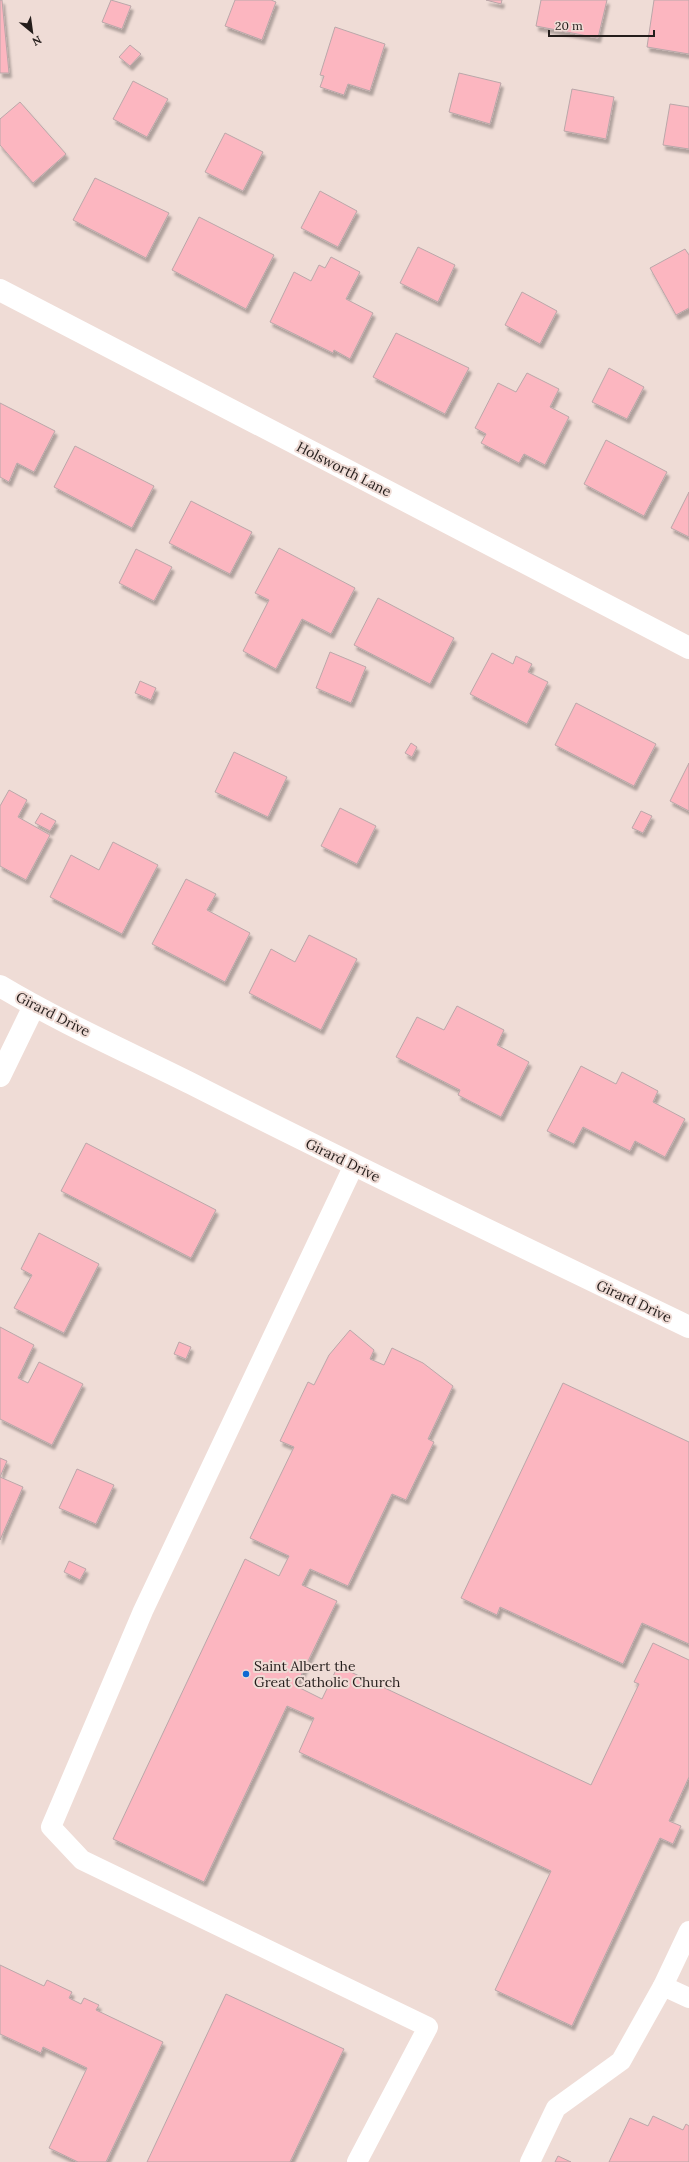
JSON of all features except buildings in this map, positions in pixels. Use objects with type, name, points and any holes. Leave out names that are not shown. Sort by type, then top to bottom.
[{"type":"street","name":"Holsworth Lane","points":[[0,290],[689,648]]},
{"type":"street","name":"Girard Drive","points":[[0,986],[34,1006],[354,1165],[689,1327]]},
{"type":"street","points":[[0,1076],[34,1006]]},
{"type":"lane","points":[[354,1165],[143,1611],[51,1826],[82,1860],[428,2027],[357,2162]]},
{"type":"lane","points":[[530,2162],[556,2108],[621,2061],[663,1986],[689,1931]]},
{"type":"lane","points":[[663,1986],[689,1998]]},
{"type":"place","name":"Saint Albert the Great Catholic Church","points":[[246,1674]]}]
